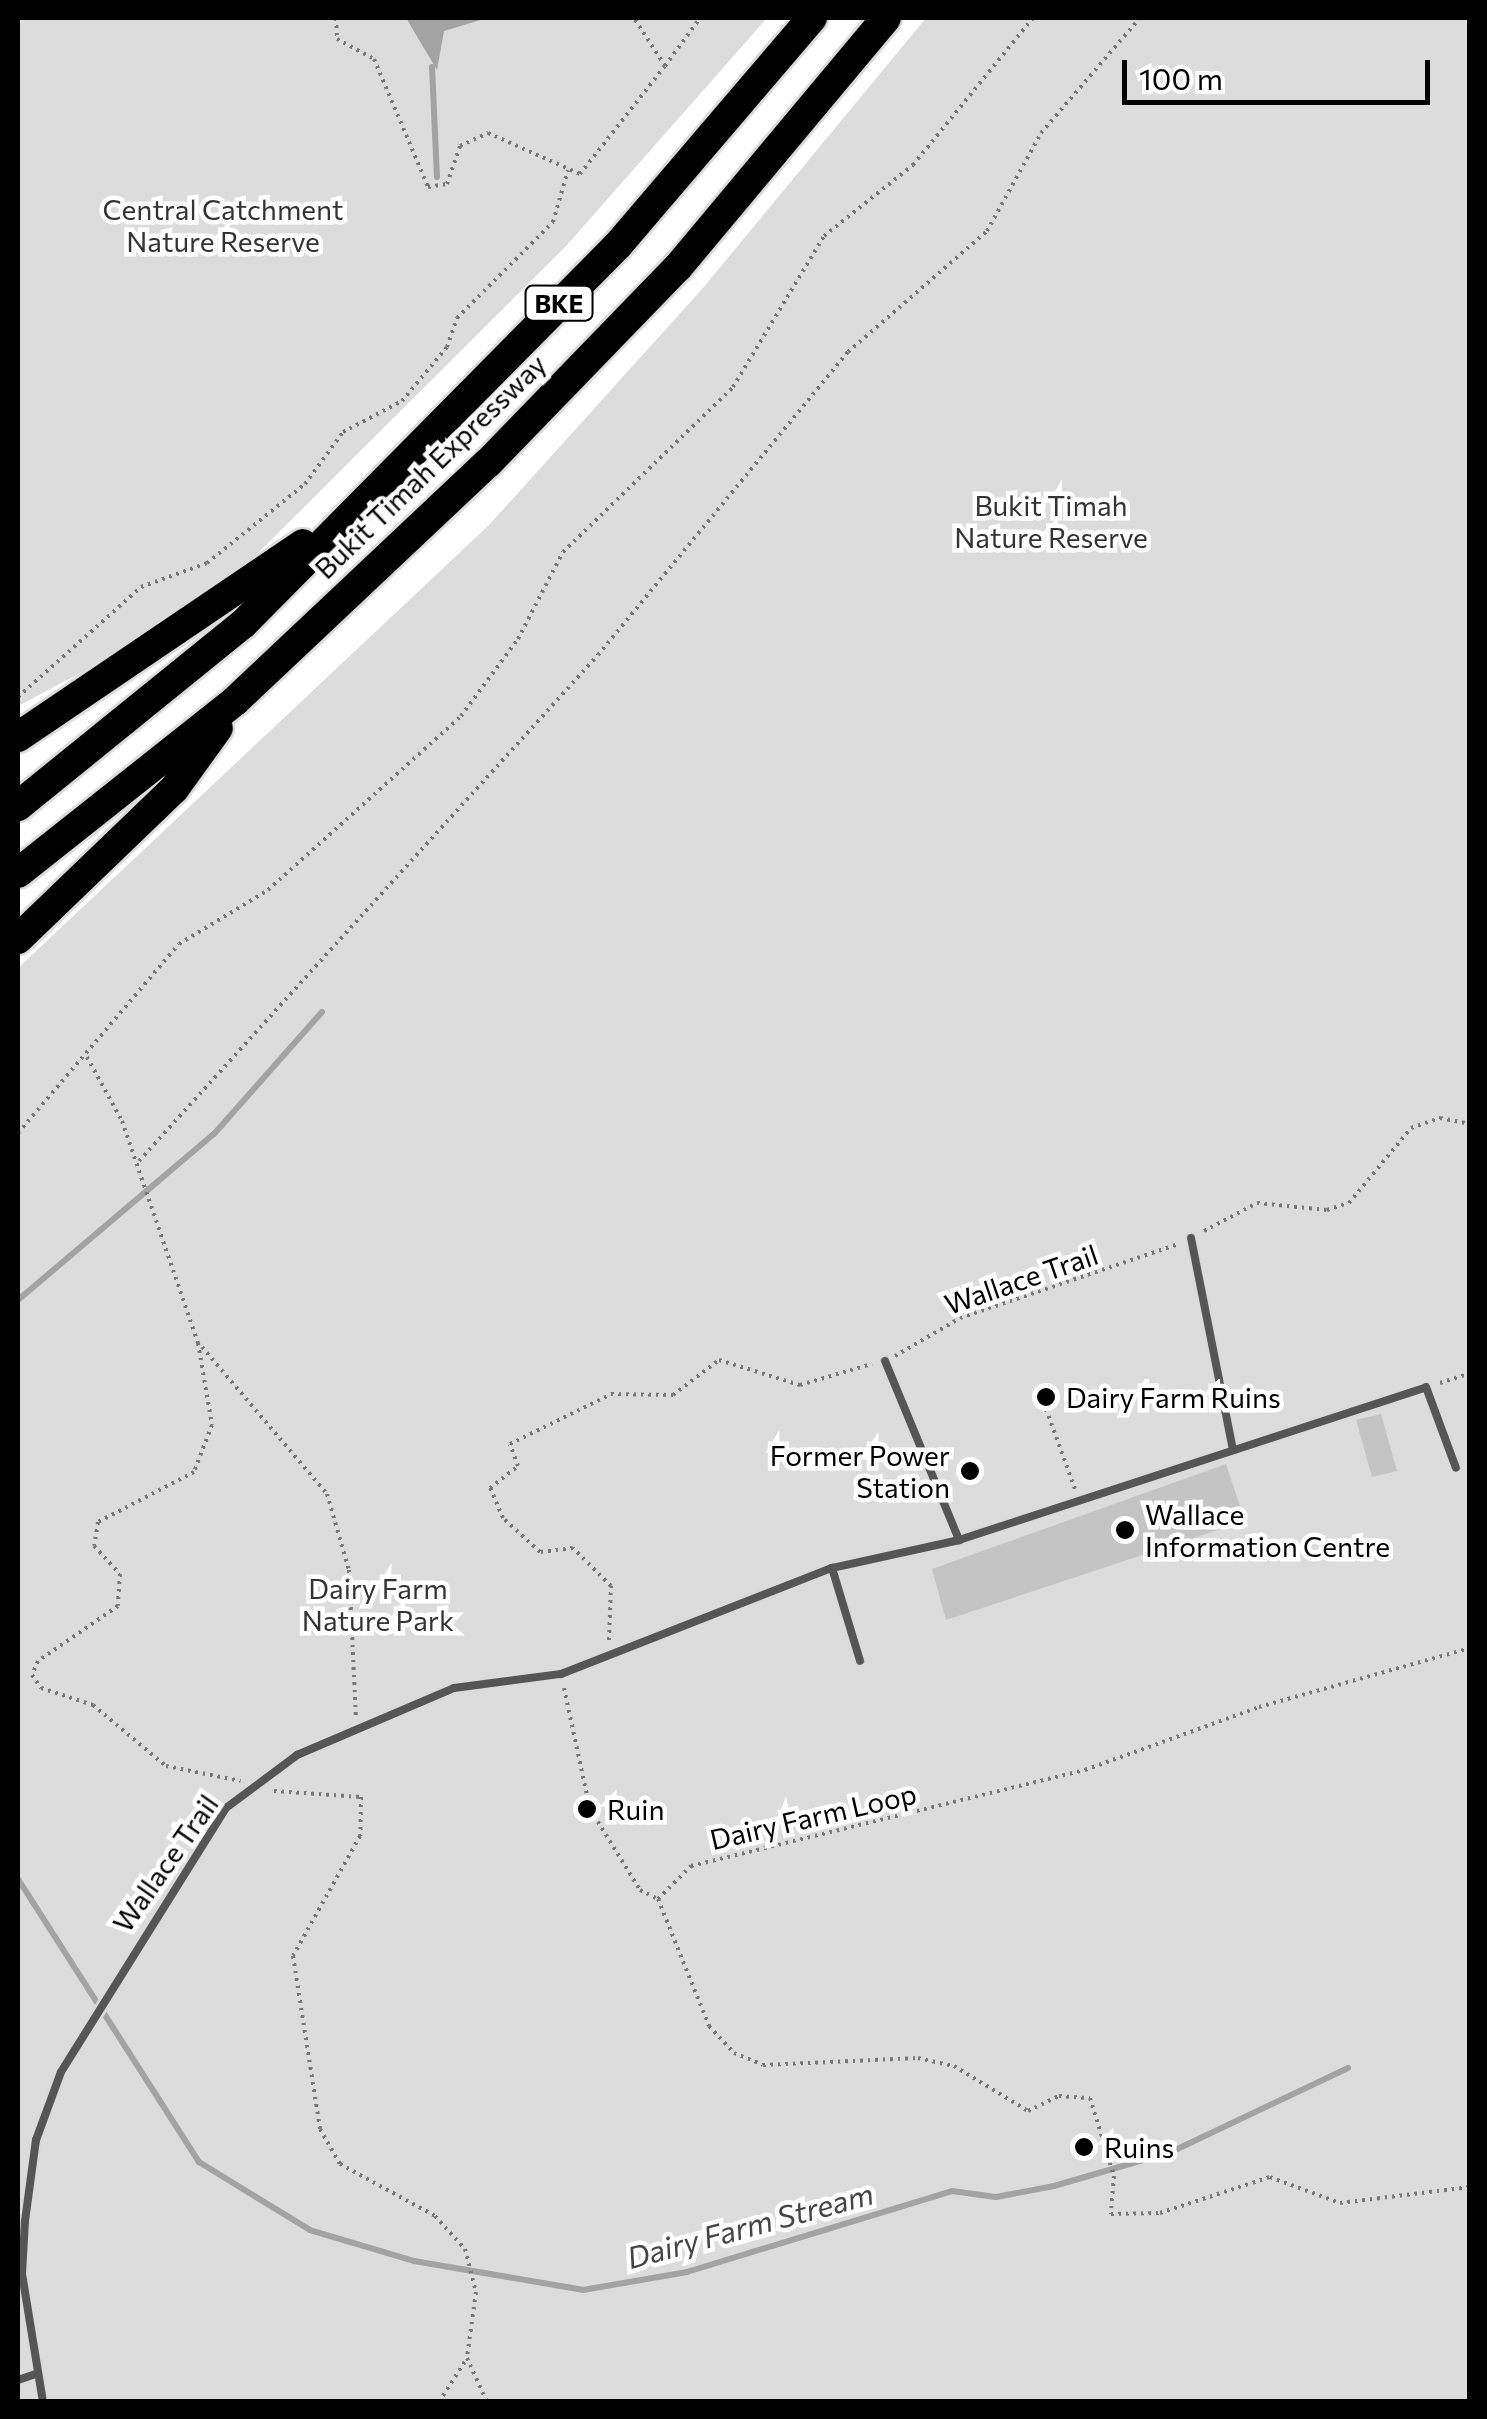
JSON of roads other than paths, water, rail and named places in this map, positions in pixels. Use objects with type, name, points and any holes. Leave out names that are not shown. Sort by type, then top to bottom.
[{"type":"highway","name":"Bukit Timah Expressway","points":[[18,806],[242,624],[618,244],[812,18]]},
{"type":"highway","name":"Bukit Timah Expressway","points":[[18,873],[235,700],[678,267],[886,18]]},
{"type":"highway","points":[[18,737],[351,511]]},
{"type":"highway","points":[[18,939],[174,789],[235,700]]},
{"type":"lane","points":[[1191,1238],[1233,1450]]},
{"type":"lane","points":[[885,1361],[959,1540]]},
{"type":"lane","name":"Wallace Trail","points":[[38,2373],[22,2274],[36,2140],[105,1992],[216,1821],[254,1785],[357,1730],[454,1688],[561,1674],[832,1568],[959,1540],[1078,1496],[1426,1387],[1456,1468]]},
{"type":"lane","points":[[832,1568],[860,1661]]},
{"type":"lane","points":[[18,2380],[38,2373],[43,2402]]},
{"type":"waterway","points":[[432,67],[437,177]]},
{"type":"waterway","points":[[18,1300],[214,1134],[322,1012]]},
{"type":"waterway","name":"Dairy Farm Stream","points":[[18,1879],[199,2162],[310,2230],[414,2261],[583,2290],[687,2272],[952,2191],[996,2197],[1054,2186],[1171,2152],[1348,2068]]},
{"type":"place","name":"Dairy Farm Ruins","points":[[1046,1397]]},
{"type":"place","name":"Former Power Station","points":[[970,1471]]},
{"type":"place","name":"Wallace Information Centre","points":[[1125,1530]]},
{"type":"place","name":"Ruin","points":[[587,1809]]},
{"type":"place","name":"Ruins","points":[[1084,2147]]},
{"type":"park label","name":"Central Catchment Nature Reserve","points":[[223,225]]},
{"type":"park label","name":"Bukit Timah Nature Reserve","points":[[1051,521]]},
{"type":"park label","name":"Dairy Farm Nature Park","points":[[378,1604]]}]
